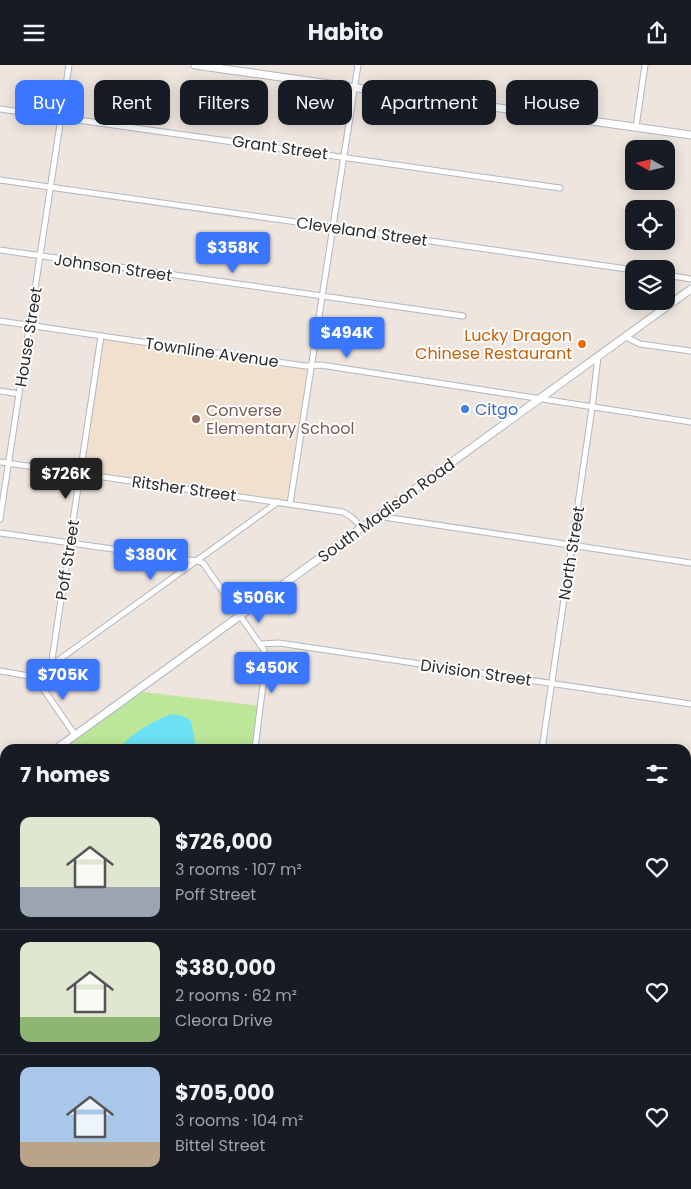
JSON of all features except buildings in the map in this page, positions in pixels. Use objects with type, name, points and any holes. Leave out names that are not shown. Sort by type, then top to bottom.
[{"type":"main road","points":[[195,65],[691,135]]},
{"type":"main road","name":"South Madison Road","points":[[63,744],[691,289]]},
{"type":"street","name":"House Street","points":[[67,80],[69,65]]},
{"type":"street","points":[[290,504],[358,65]]},
{"type":"street","points":[[636,127],[645,65]]},
{"type":"street","name":"Grant Street","points":[[0,109],[15,111]]},
{"type":"street","name":"Grant Street","points":[[84,121],[344,156],[560,188]]},
{"type":"street","name":"House Street","points":[[0,519],[60,125]]},
{"type":"street","name":"Cleveland Street","points":[[0,180],[625,269]]},
{"type":"street","name":"Johnson Street","points":[[0,250],[463,316]]},
{"type":"street","points":[[675,276],[691,279]]},
{"type":"street","name":"Townline Avenue","points":[[0,321],[312,366],[322,365],[691,422]]},
{"type":"street","name":"Poff Street","points":[[51,667],[101,336]]},
{"type":"street","points":[[626,337],[640,344],[691,351]]},
{"type":"street","name":"North Street","points":[[543,744],[598,357]]},
{"type":"street","points":[[0,391],[19,394]]},
{"type":"street","name":"Ritsher Street","points":[[0,461],[343,511],[362,527]]},
{"type":"street","points":[[0,671],[35,677],[279,502]]},
{"type":"street","points":[[377,517],[691,563]]},
{"type":"street","points":[[0,533],[197,561],[207,567],[264,650],[266,660],[256,744]]},
{"type":"street","name":"Division Street","points":[[261,644],[279,643],[691,704]]},
{"type":"street","points":[[35,677],[75,735]]},
{"type":"shaded area","name":"Converse Elementary School","points":[[101,336],[312,366],[290,504],[80,473]]},
{"type":"green space","points":[[135,691],[260,706],[256,744],[63,744]]},
{"type":"water","points":[[172,714],[183,716],[191,721],[195,744],[123,744],[143,728]]},
{"type":"place","name":"Lucky Dragon Chinese Restaurant","points":[[582,344]]},
{"type":"place","name":"Citgo","points":[[465,409]]},
{"type":"place","name":"Converse Elementary School","points":[[196,419]]}]
